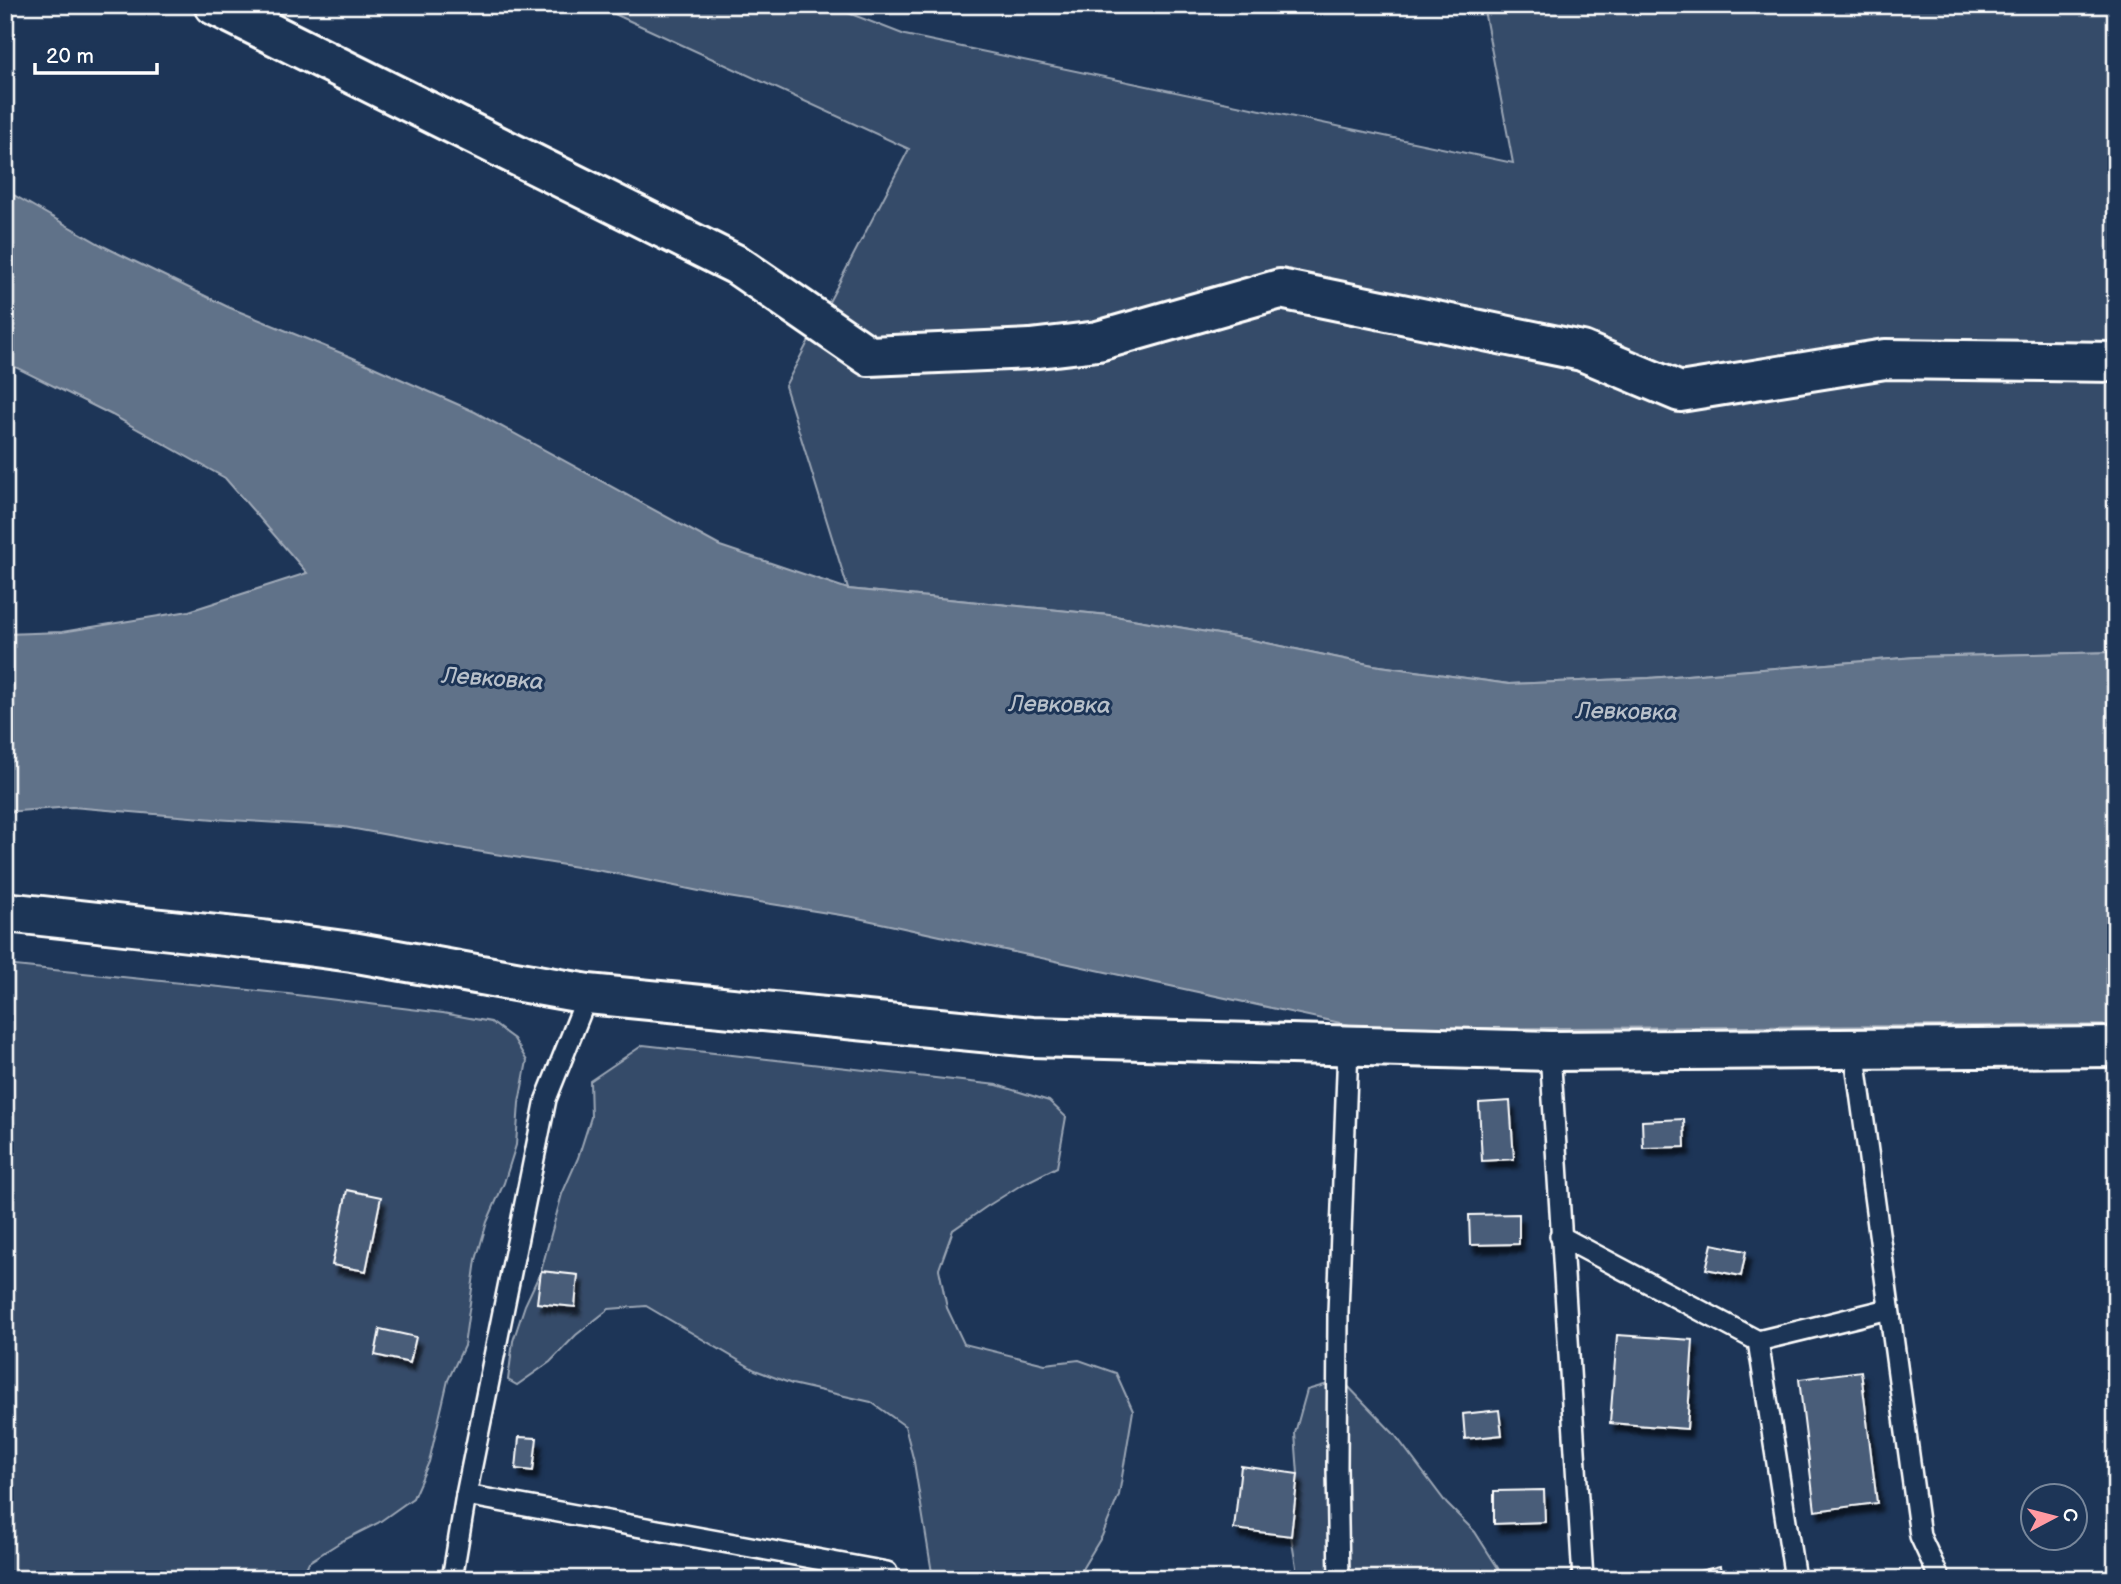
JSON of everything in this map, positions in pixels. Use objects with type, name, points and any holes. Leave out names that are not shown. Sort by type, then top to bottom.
[{"type":"street","points":[[214,5],[737,265],[869,356],[1030,349],[1098,341],[1280,289],[1582,351],[1680,392],[1885,359],[2116,362]]},
{"type":"street","points":[[5,912],[352,952],[588,994],[1031,1037],[1549,1052],[2116,1047]]},
{"type":"lane","points":[[452,1579],[466,1495],[546,1099],[588,994]]},
{"type":"lane","points":[[1339,1579],[1338,1313],[1348,1047]]},
{"type":"lane","points":[[1854,1048],[1920,1536],[1940,1579]]},
{"type":"lane","points":[[1549,1052],[1583,1579]]},
{"type":"lane","points":[[1560,1236],[1758,1342],[1889,1309]]},
{"type":"lane","points":[[1758,1342],[1795,1579]]},
{"type":"lane","points":[[466,1495],[887,1572]]},
{"type":"shaded area","points":[[595,5],[828,5],[905,35],[1513,163],[1483,5],[2116,5],[2116,652],[1916,657],[1649,678],[1509,684],[1373,665],[1109,615],[848,589],[785,386],[909,149]]},
{"type":"shaded area","points":[[5,965],[443,1013],[491,1022],[514,1039],[527,1061],[519,1103],[516,1145],[476,1260],[464,1346],[448,1380],[429,1462],[413,1498],[378,1523],[309,1562],[301,1579],[5,1579]]},
{"type":"shaded area","points":[[643,1045],[997,1085],[1049,1101],[1066,1117],[1057,1167],[1021,1185],[953,1230],[939,1269],[947,1308],[964,1344],[1045,1364],[1079,1360],[1116,1373],[1133,1411],[1119,1495],[1102,1536],[1076,1579],[933,1579],[914,1462],[905,1426],[871,1402],[792,1384],[755,1370],[646,1306],[609,1309],[576,1335],[550,1362],[517,1385],[508,1380],[513,1341],[525,1305],[541,1271],[562,1194],[578,1158],[591,1117],[590,1081]]},
{"type":"shaded area","points":[[1342,1380],[1395,1435],[1447,1504],[1475,1532],[1505,1579],[1298,1579],[1291,1536],[1298,1474],[1295,1433],[1307,1390]]},
{"type":"water","name":"Левковка","points":[[5,190],[103,246],[228,307],[351,357],[475,412],[720,546],[848,589],[1109,615],[1373,665],[1509,684],[1649,678],[1916,657],[2116,652],[2116,1025],[1368,1029],[853,917],[344,827],[72,807],[5,812],[5,634],[62,632],[189,611],[307,573],[225,478],[112,415],[5,362]]},
{"type":"building","points":[[1510,1101],[1514,1159],[1482,1161],[1479,1103]]},
{"type":"building","points":[[1684,1119],[1685,1147],[1643,1148],[1642,1121]]},
{"type":"building","points":[[347,1190],[381,1197],[366,1271],[332,1265]]},
{"type":"building","points":[[1519,1214],[1519,1244],[1470,1245],[1469,1215]]},
{"type":"building","points":[[1712,1244],[1746,1251],[1741,1276],[1706,1269]]},
{"type":"building","points":[[541,1271],[578,1275],[575,1307],[537,1303]]},
{"type":"building","points":[[380,1329],[416,1337],[410,1363],[375,1355]]},
{"type":"building","points":[[1617,1335],[1693,1340],[1687,1429],[1610,1423]]},
{"type":"building","points":[[1861,1371],[1877,1503],[1815,1511],[1799,1379]]},
{"type":"building","points":[[1499,1410],[1502,1435],[1465,1439],[1463,1414]]},
{"type":"building","points":[[519,1437],[537,1438],[533,1471],[516,1469]]},
{"type":"building","points":[[1241,1466],[1298,1474],[1291,1536],[1234,1529]]},
{"type":"building","points":[[1544,1490],[1545,1522],[1494,1524],[1494,1491]]},
{"type":"building","points":[[1720,1566],[1723,1579],[1667,1579]]}]
